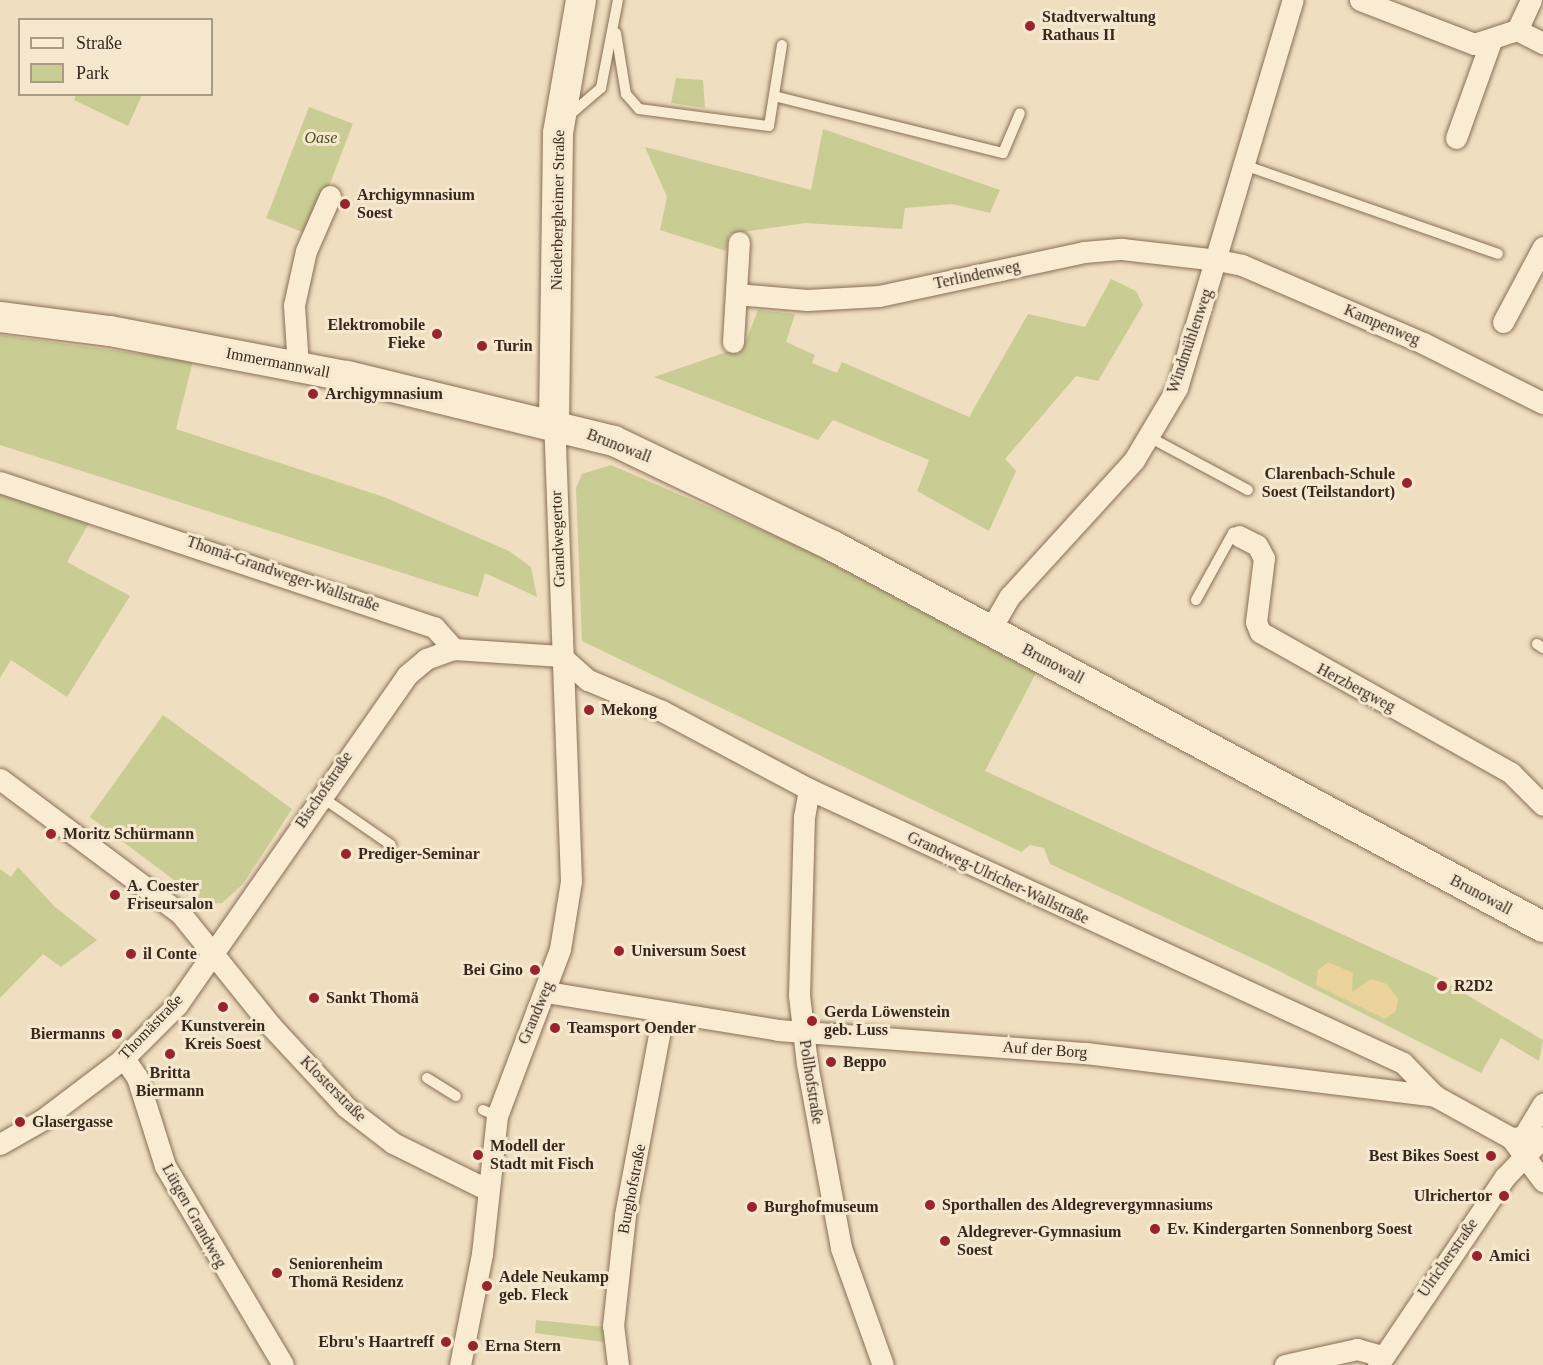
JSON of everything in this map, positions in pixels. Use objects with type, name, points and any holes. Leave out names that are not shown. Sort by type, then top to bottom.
[{"type":"street","name":"Niederbergheimer Straße","points":[[554,422],[560,122],[581,0]]},
{"type":"street","name":"Windmühlenweg","points":[[990,630],[1010,596],[1151,438],[1176,388],[1217,260],[1293,0]]},
{"type":"street","points":[[1360,0],[1474,44],[1491,41],[1517,30],[1531,0]]},
{"type":"street","points":[[1517,30],[1543,43]]},
{"type":"street","points":[[1456,138],[1491,41]]},
{"type":"street","points":[[298,366],[294,305],[306,251],[330,196]]},
{"type":"street","points":[[733,342],[739,242]]},
{"type":"street","points":[[1503,322],[1543,247]]},
{"type":"street","name":"Terlindenweg","points":[[736,294],[807,300],[879,296],[1112,249],[1217,260]]},
{"type":"street","name":"Kampenweg","points":[[1217,260],[1242,265],[1423,343],[1543,403]]},
{"type":"street","name":"Immermannwall","points":[[0,317],[298,366],[554,422]]},
{"type":"street","name":"Brunowall","points":[[554,422],[688,474],[990,630],[1543,927]]},
{"type":"street","name":"Grandwegertor","points":[[554,422],[561,656]]},
{"type":"street","name":"Thomä-Grandweger-Wallstraße","points":[[0,482],[434,627],[454,649]]},
{"type":"street","name":"Herzbergweg","points":[[1239,536],[1257,545],[1264,558],[1256,622],[1260,632],[1511,773],[1543,805]]},
{"type":"street","points":[[454,649],[561,656]]},
{"type":"street","name":"Bischofstraße","points":[[212,950],[407,675],[426,659],[454,649]]},
{"type":"street","name":"Grandweg-Ulricher-Wallstraße","points":[[561,656],[588,680],[662,711],[809,789],[1403,1063],[1435,1096]]},
{"type":"street","name":"Grandweg","points":[[461,1363],[482,1254],[490,1113],[547,992],[571,881],[561,656]]},
{"type":"street","points":[[0,779],[181,914],[212,950]]},
{"type":"street","name":"Pollhofstraße","points":[[809,789],[804,816],[802,1032],[841,1248],[883,1365]]},
{"type":"street","name":"Thomästraße","points":[[0,1144],[51,1114],[124,1058],[177,1005],[212,950]]},
{"type":"street","name":"Klosterstraße","points":[[212,950],[271,1026],[346,1107],[393,1143],[486,1189]]},
{"type":"street","name":"Auf der Borg","points":[[547,992],[663,1013],[802,1032],[1086,1053],[1435,1096],[1511,1138],[1543,1180]]},
{"type":"street","name":"Burghofstraße","points":[[618,1365],[613,1326],[625,1215],[663,1013]]},
{"type":"street","name":"Lütgen Grandweg","points":[[124,1058],[137,1077],[165,1166],[283,1365]]},
{"type":"street","points":[[1511,1138],[1523,1137],[1541,1128]]},
{"type":"street","points":[[1524,1155],[1541,1128]]},
{"type":"street","name":"Ulricherstraße","points":[[1380,1361],[1524,1155]]},
{"type":"street","points":[[1286,1365],[1357,1349],[1380,1361]]},
{"type":"lane","points":[[560,122],[601,88],[616,33],[619,16],[618,0]]},
{"type":"lane","points":[[619,16],[628,0]]},
{"type":"lane","points":[[616,33],[626,94],[639,109],[769,126],[782,45]]},
{"type":"lane","points":[[774,96],[1003,153],[1020,113]]},
{"type":"lane","points":[[1244,165],[1498,254]]},
{"type":"lane","points":[[1151,438],[1248,490]]},
{"type":"lane","points":[[1196,600],[1233,533],[1239,536]]},
{"type":"lane","points":[[320,795],[391,845]]},
{"type":"lane","points":[[427,1078],[456,1096]]},
{"type":"green space","points":[[676,78],[703,80],[705,108],[671,103]]},
{"type":"green space","points":[[75,96],[142,96],[128,126],[74,100]]},
{"type":"green space","name":"Oase","points":[[309,107],[353,124],[310,235],[266,218]]},
{"type":"green space","points":[[823,129],[1000,190],[990,213],[952,204],[905,208],[902,229],[805,223],[729,234],[726,251],[660,230],[667,197],[645,147],[811,190]]},
{"type":"green space","points":[[1111,279],[1136,291],[1143,305],[1098,381],[1076,376],[1005,459],[1016,471],[989,531],[917,491],[929,460],[833,420],[818,440],[654,377],[744,346],[758,310],[795,314],[786,342],[815,355],[812,363],[837,373],[842,362],[969,417],[1028,314],[1085,327]]},
{"type":"green space","points":[[0,335],[193,361],[176,429],[384,497],[509,551],[531,567],[537,597],[485,573],[478,597],[0,445]]},
{"type":"green space","points":[[611,465],[797,545],[1036,673],[985,771],[1440,979],[1543,1040],[1539,1061],[1501,1038],[1481,1073],[1267,965],[1050,864],[1044,848],[1030,845],[1021,852],[582,641],[576,488],[582,474]]},
{"type":"green space","points":[[0,488],[93,516],[67,562],[130,596],[67,697],[11,660],[0,678]]},
{"type":"green space","points":[[163,715],[292,809],[243,884],[222,903],[206,904],[90,817]]},
{"type":"green space","points":[[18,867],[55,907],[97,940],[61,967],[43,954],[0,998],[0,869],[11,877]]},
{"type":"green space","points":[[536,1320],[604,1327],[604,1342],[535,1333]]},
{"type":"sand","points":[[1328,962],[1353,973],[1352,992],[1371,979],[1387,984],[1398,999],[1396,1011],[1385,1019],[1316,985],[1318,970]]},
{"type":"place","name":"Stadtverwaltung Rathaus II","points":[[1030,26]]},
{"type":"place","name":"Archigymnasium Soest","points":[[345,204]]},
{"type":"place","name":"Elektromobile Fieke","points":[[437,334]]},
{"type":"place","name":"Turin","points":[[482,346]]},
{"type":"place","name":"Archigymnasium","points":[[313,394]]},
{"type":"place","name":"Clarenbach-Schule Soest (Teilstandort)","points":[[1407,483]]},
{"type":"place","name":"Mekong","points":[[589,710]]},
{"type":"place","name":"Moritz Schürmann","points":[[51,834]]},
{"type":"place","name":"Prediger-Seminar","points":[[346,854]]},
{"type":"place","name":"A. Coester Friseursalon","points":[[115,895]]},
{"type":"place","name":"Universum Soest","points":[[619,951]]},
{"type":"place","name":"il Conte","points":[[131,954]]},
{"type":"place","name":"Bei Gino","points":[[535,970]]},
{"type":"place","name":"R2D2","points":[[1442,986]]},
{"type":"place","name":"Sankt Thomä","points":[[314,998]]},
{"type":"place","name":"Kunstverein Kreis Soest","points":[[223,1007]]},
{"type":"place","name":"Gerda Löwenstein geb. Luss","points":[[812,1021]]},
{"type":"place","name":"Teamsport Oender","points":[[555,1028]]},
{"type":"place","name":"Biermanns","points":[[117,1034]]},
{"type":"place","name":"Britta Biermann","points":[[170,1054]]},
{"type":"place","name":"Beppo","points":[[831,1062]]},
{"type":"place","name":"Glasergasse","points":[[20,1122]]},
{"type":"place","name":"Modell der Stadt mit Fisch","points":[[478,1155]]},
{"type":"place","name":"Best Bikes Soest","points":[[1491,1156]]},
{"type":"place","name":"Ulrichertor","points":[[1504,1196]]},
{"type":"place","name":"Sporthallen des Aldegrevergymnasiums","points":[[930,1205]]},
{"type":"place","name":"Burghofmuseum","points":[[752,1207]]},
{"type":"place","name":"Ev. Kindergarten Sonnenborg Soest","points":[[1155,1229]]},
{"type":"place","name":"Aldegrever-Gymnasium Soest","points":[[945,1241]]},
{"type":"place","name":"Amici","points":[[1477,1256]]},
{"type":"place","name":"Seniorenheim Thomä Residenz","points":[[277,1273]]},
{"type":"place","name":"Adele Neukamp geb. Fleck","points":[[487,1286]]},
{"type":"place","name":"Ebru's Haartreff","points":[[446,1342]]},
{"type":"place","name":"Erna Stern","points":[[473,1346]]}]
